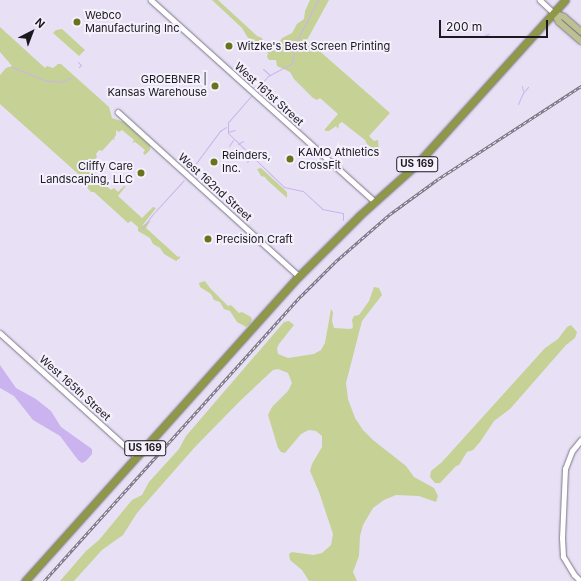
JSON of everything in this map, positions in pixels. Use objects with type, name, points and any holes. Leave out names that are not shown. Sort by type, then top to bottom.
[{"type":"highway","name":"US 169","points":[[24,581],[300,276],[375,202],[405,176],[429,152],[566,0]]},
{"type":"main road","points":[[554,13],[564,17],[581,32]]},
{"type":"main road","points":[[554,13],[559,22],[581,41]]},
{"type":"street","name":"West 161st Street","points":[[151,0],[375,202]]},
{"type":"street","points":[[540,0],[554,13]]},
{"type":"street","name":"West 162nd Street","points":[[118,112],[300,276]]},
{"type":"street","name":"West 165th Street","points":[[0,333],[137,457]]},
{"type":"street","points":[[580,581],[566,563],[561,545],[564,476],[570,457],[581,440]]},
{"type":"green space","points":[[212,0],[218,0],[257,36],[262,38],[264,43],[274,51],[282,38],[292,33],[297,24],[304,19],[305,11],[310,0],[329,0],[307,40],[390,113],[369,136],[374,141],[378,140],[379,150],[375,150],[367,144],[365,140],[342,122],[339,124],[338,129],[336,126],[329,131],[325,131],[325,129],[338,114],[320,98],[317,100],[313,98],[294,79],[290,72],[277,66],[276,60],[269,60],[267,57],[268,53],[261,46],[256,43],[251,44],[252,39],[248,38],[242,28]]},
{"type":"green space","points":[[0,27],[45,68],[47,66],[53,68],[58,64],[61,64],[109,107],[112,118],[124,122],[150,145],[150,150],[145,155],[143,153],[145,150],[135,142],[132,143],[134,140],[122,130],[119,132],[116,130],[115,140],[113,139],[102,151],[99,150],[96,154],[97,157],[87,168],[111,190],[114,188],[118,192],[126,186],[118,196],[142,218],[153,207],[156,208],[142,226],[151,220],[146,228],[178,257],[180,256],[180,258],[176,261],[164,254],[160,248],[153,244],[150,238],[138,231],[138,227],[131,221],[128,223],[94,192],[91,192],[83,183],[85,180],[0,104],[0,75],[6,68],[12,66],[0,52]]},
{"type":"green space","points":[[62,29],[85,50],[79,56],[53,33],[56,30]]},
{"type":"green space","points":[[261,168],[287,192],[287,198],[265,177],[261,176],[257,169]]},
{"type":"green space","points":[[205,281],[228,306],[231,305],[239,313],[242,312],[251,317],[252,320],[250,324],[246,327],[237,322],[230,311],[224,309],[220,302],[214,300],[211,294],[200,287],[199,283]]},
{"type":"green space","points":[[374,287],[379,288],[382,295],[362,321],[346,383],[348,399],[355,418],[363,430],[373,440],[406,466],[414,477],[434,488],[438,496],[436,502],[419,496],[396,495],[384,500],[373,508],[363,525],[360,536],[359,556],[353,572],[357,581],[309,581],[302,570],[290,560],[289,554],[292,552],[313,555],[322,553],[331,545],[333,534],[319,492],[310,471],[312,464],[322,447],[322,436],[316,431],[309,430],[301,434],[285,453],[281,452],[278,448],[268,415],[272,407],[288,391],[292,383],[288,373],[278,369],[273,370],[240,401],[195,447],[137,513],[123,535],[102,550],[74,581],[60,581],[86,551],[99,540],[132,500],[142,495],[149,482],[179,449],[186,436],[284,322],[289,321],[294,325],[279,344],[277,348],[278,354],[288,358],[314,354],[321,350],[325,343],[331,309],[333,312],[332,321],[334,328],[351,329],[353,327],[352,320],[354,316],[359,315],[369,301]]},
{"type":"green space","points":[[571,325],[577,332],[575,338],[566,345],[510,409],[494,421],[480,442],[473,450],[467,452],[459,465],[456,466],[440,483],[435,483],[430,477],[431,471],[442,462],[545,348],[558,339],[567,327]]},
{"type":"shaded area","points":[[0,365],[16,388],[36,399],[51,411],[61,427],[92,449],[92,454],[86,461],[82,463],[78,460],[60,436],[33,420],[14,396],[0,388]]},
{"type":"waterway","points":[[257,89],[268,76],[292,63],[295,44],[318,0]]},
{"type":"waterway","points":[[485,35],[489,34]]},
{"type":"waterway","points":[[78,62],[81,65],[79,67]]},
{"type":"waterway","points":[[12,67],[44,80],[61,82],[70,78]]},
{"type":"waterway","points":[[263,69],[270,75]]},
{"type":"waterway","points":[[522,86],[523,91]]},
{"type":"waterway","points":[[518,104],[523,93],[528,87]]},
{"type":"waterway","points":[[251,96],[228,122],[228,133],[284,187],[303,191],[322,209],[343,213],[343,220]]},
{"type":"waterway","points":[[191,170],[220,131],[226,127]]},
{"type":"waterway","points":[[228,132],[235,130]]},
{"type":"waterway","points":[[229,146],[233,140]]},
{"type":"waterway","points":[[238,144],[243,141]]},
{"type":"waterway","points":[[247,162],[251,157]]},
{"type":"waterway","points":[[143,229],[142,228],[152,215],[184,180]]},
{"type":"railway","points":[[44,581],[301,296],[335,262],[390,214],[438,179],[581,86]]},
{"type":"place","name":"Webco Manufacturing Inc","points":[[77,22]]},
{"type":"place","name":"Witzke's Best Screen Printing","points":[[229,46]]},
{"type":"place","name":"GROEBNER | Kansas Warehouse","points":[[215,86]]},
{"type":"place","name":"KAMO Athletics CrossFit","points":[[290,159]]},
{"type":"place","name":"Reinders, Inc.","points":[[214,162]]},
{"type":"place","name":"Cliffy Care Landscaping, LLC","points":[[141,173]]},
{"type":"place","name":"Precision Craft","points":[[208,239]]}]
